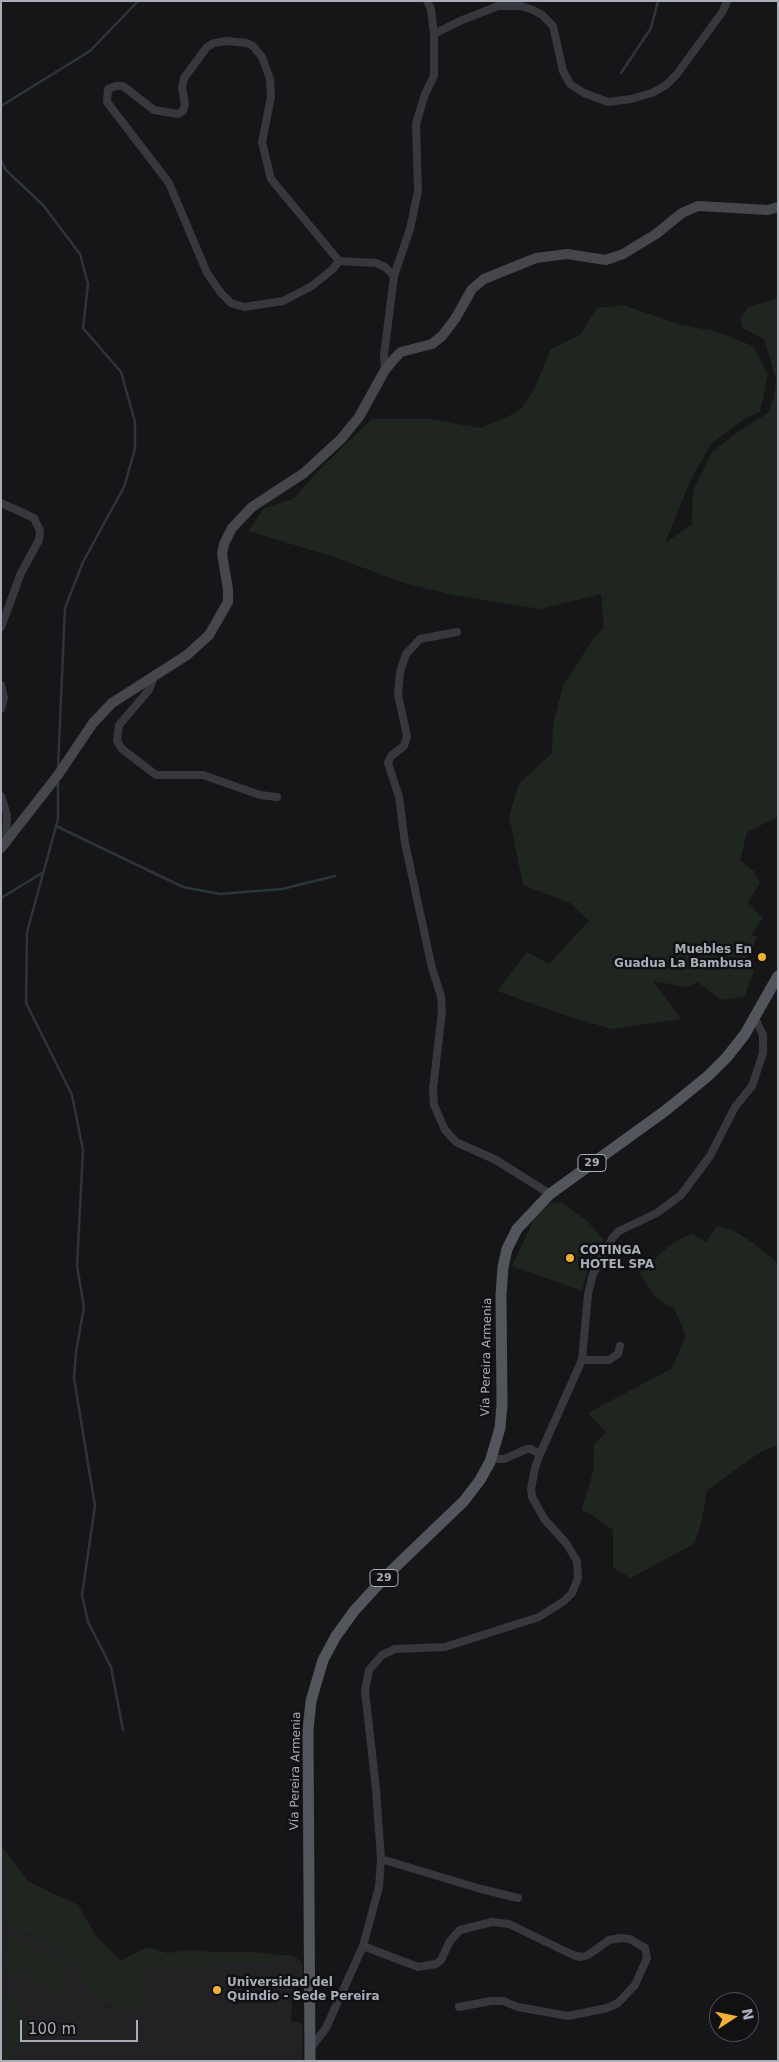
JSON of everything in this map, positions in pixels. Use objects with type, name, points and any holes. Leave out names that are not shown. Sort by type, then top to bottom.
[{"type":"main road","name":"Vía Pereira Armenia","points":[[310,2055],[308,1730],[310,1701],[318,1672],[336,1636],[354,1611],[387,1575],[464,1501],[480,1480],[491,1459],[500,1428],[502,1405],[501,1295],[505,1258],[507,1249],[517,1229],[550,1194],[696,1087],[727,1057],[755,1018],[778,976]]},
{"type":"street","points":[[385,370],[384,355],[394,276],[410,229],[418,191],[416,124],[425,94],[434,76],[434,34],[431,9],[426,1]]},
{"type":"street","points":[[434,34],[498,6],[520,6],[533,10],[542,14],[553,26],[563,71],[570,84],[584,93],[608,102],[652,93],[666,85],[677,74],[723,11],[726,1]]},
{"type":"street","points":[[339,261],[333,269],[312,286],[283,301],[244,307],[232,303],[221,293],[207,272],[169,183],[106,102],[108,90],[116,86],[123,86],[154,110],[178,114],[185,105],[182,87],[184,78],[207,48],[214,43],[227,41],[253,46],[262,57],[270,79],[271,97],[262,142],[271,179],[339,261],[376,263],[385,267],[394,276]]},
{"type":"street","points":[[4,845],[58,775],[93,723],[112,703],[187,655],[209,635],[220,619],[228,602],[228,589],[222,554],[224,544],[232,528],[252,507],[304,473],[341,439],[359,416],[385,370],[401,352],[432,344],[442,336],[455,319],[472,289],[484,279],[536,258],[567,254],[606,260],[623,254],[656,234],[682,213],[698,206],[768,210],[778,207]]},
{"type":"street","points":[[1,503],[34,518],[40,531],[39,540],[21,573],[1,627]]},
{"type":"street","points":[[457,632],[420,639],[406,654],[400,672],[398,695],[407,736],[404,746],[391,756],[388,763],[399,797],[406,843],[430,959],[441,996],[442,1010],[433,1089],[434,1105],[445,1130],[456,1142],[496,1160],[550,1194]]},
{"type":"street","points":[[155,674],[149,690],[119,725],[117,741],[122,749],[156,775],[203,775],[260,795],[278,796]]},
{"type":"street","points":[[1,685],[4,698],[1,710]]},
{"type":"street","points":[[1,796],[7,815],[4,845]]},
{"type":"street","points":[[310,2055],[326,2028],[363,1946],[379,1887],[382,1859],[365,1691],[369,1670],[382,1655],[395,1649],[445,1647],[539,1617],[564,1601],[572,1593],[578,1578],[577,1561],[566,1543],[546,1520],[532,1497],[531,1481],[540,1454],[582,1360],[588,1294],[593,1274],[613,1237],[619,1232],[657,1213],[681,1195],[710,1156],[735,1107],[752,1086],[762,1053],[763,1035],[755,1018]]},
{"type":"street","points":[[582,1360],[609,1360],[618,1354],[620,1346]]},
{"type":"street","points":[[491,1459],[504,1459],[531,1448],[540,1454]]},
{"type":"street","points":[[382,1859],[481,1889],[518,1898]]},
{"type":"street","points":[[363,1946],[418,1967],[436,1964],[441,1960],[450,1940],[460,1930],[492,1922],[509,1924],[573,1955],[588,1955],[609,1940],[621,1938],[630,1938],[645,1948],[647,1958],[635,1985],[618,2003],[607,2008],[568,2016],[518,2007],[503,2001],[491,2001],[459,2007]]},
{"type":"shaded area","points":[[778,298],[778,817],[747,832],[740,861],[754,871],[760,883],[748,902],[760,916],[764,917],[752,934],[757,938],[746,960],[754,972],[744,997],[721,1000],[698,982],[686,987],[653,981],[681,1019],[612,1029],[567,1016],[497,991],[527,952],[549,964],[589,921],[570,903],[523,885],[509,816],[519,784],[552,753],[553,724],[563,686],[593,639],[604,628],[601,594],[540,609],[458,596],[407,584],[334,557],[248,531],[264,508],[293,499],[324,465],[372,419],[430,419],[480,428],[513,414],[522,408],[535,388],[550,350],[581,334],[597,308],[623,305],[681,325],[715,331],[753,346],[768,375],[760,412],[744,419],[712,443],[691,479],[665,543],[692,524],[693,491],[712,452],[742,429],[768,413],[774,397],[776,379],[764,339],[742,328],[740,319],[748,307]]},
{"type":"shaded area","points":[[561,1202],[588,1222],[604,1240],[589,1263],[582,1291],[512,1266],[536,1215],[551,1203]]},
{"type":"shaded area","points":[[717,1226],[733,1230],[778,1263],[778,1445],[762,1451],[707,1490],[702,1519],[695,1543],[631,1578],[613,1568],[613,1530],[588,1512],[581,1511],[593,1472],[594,1445],[606,1432],[588,1413],[671,1369],[686,1336],[675,1310],[654,1296],[640,1273],[670,1245],[692,1233],[706,1242]]},
{"type":"shaded area","points":[[1,1846],[29,1882],[78,1905],[96,1936],[121,1961],[147,1947],[167,1953],[189,1950],[256,1952],[292,1956],[301,1961],[144,1969],[140,2010],[125,2012],[103,2002],[88,1987],[74,1960],[54,1945],[25,1933],[1,1918]]},
{"type":"shaded area","name":"Universidad del Quindio - Sede Pereira","points":[[1,1918],[25,1933],[54,1945],[74,1960],[88,1987],[103,2002],[112,2007],[140,2010],[143,1969],[301,1961],[293,1983],[291,2021],[303,2024],[302,2061],[10,2061],[8,2057],[23,2040],[18,2003],[1,1993]]},
{"type":"shaded area","points":[[11,1938],[35,1948],[22,1979],[1,1970],[1,1960]]},
{"type":"shaded area","points":[[39,1948],[72,1961],[66,1977],[33,1964]]},
{"type":"shaded area","points":[[301,1961],[303,1973],[299,1996],[292,2001],[293,1983]]},
{"type":"shaded area","points":[[32,1965],[65,1978],[59,1994],[27,1981]]},
{"type":"shaded area","points":[[1,1993],[18,2003],[28,2027],[23,2040],[8,2057],[10,2061],[1,2061]]},
{"type":"waterway","points":[[1,106],[90,51],[138,1]]},
{"type":"waterway","points":[[621,73],[651,28],[658,1]]},
{"type":"waterway","points":[[1,161],[6,170],[43,205],[80,254],[88,284],[83,328],[121,372],[135,422],[135,449],[124,487],[83,562],[65,608],[58,767]]},
{"type":"waterway","points":[[778,581],[778,597]]},
{"type":"waterway","points":[[58,780],[58,819],[27,932],[26,1003],[72,1095],[83,1150],[77,1266],[84,1307],[76,1352],[74,1378],[95,1506],[82,1595],[88,1622],[111,1667],[123,1730]]},
{"type":"waterway","points":[[56,826],[183,887],[220,894],[282,889],[335,876]]},
{"type":"waterway","points":[[1,898],[42,873]]},
{"type":"place","name":"Muebles En Guadua La Bambusa","points":[[762,957]]},
{"type":"place","name":"COTINGA HOTEL SPA","points":[[570,1258]]},
{"type":"place","name":"Universidad del Quindio - Sede Pereira","points":[[217,1990]]}]
